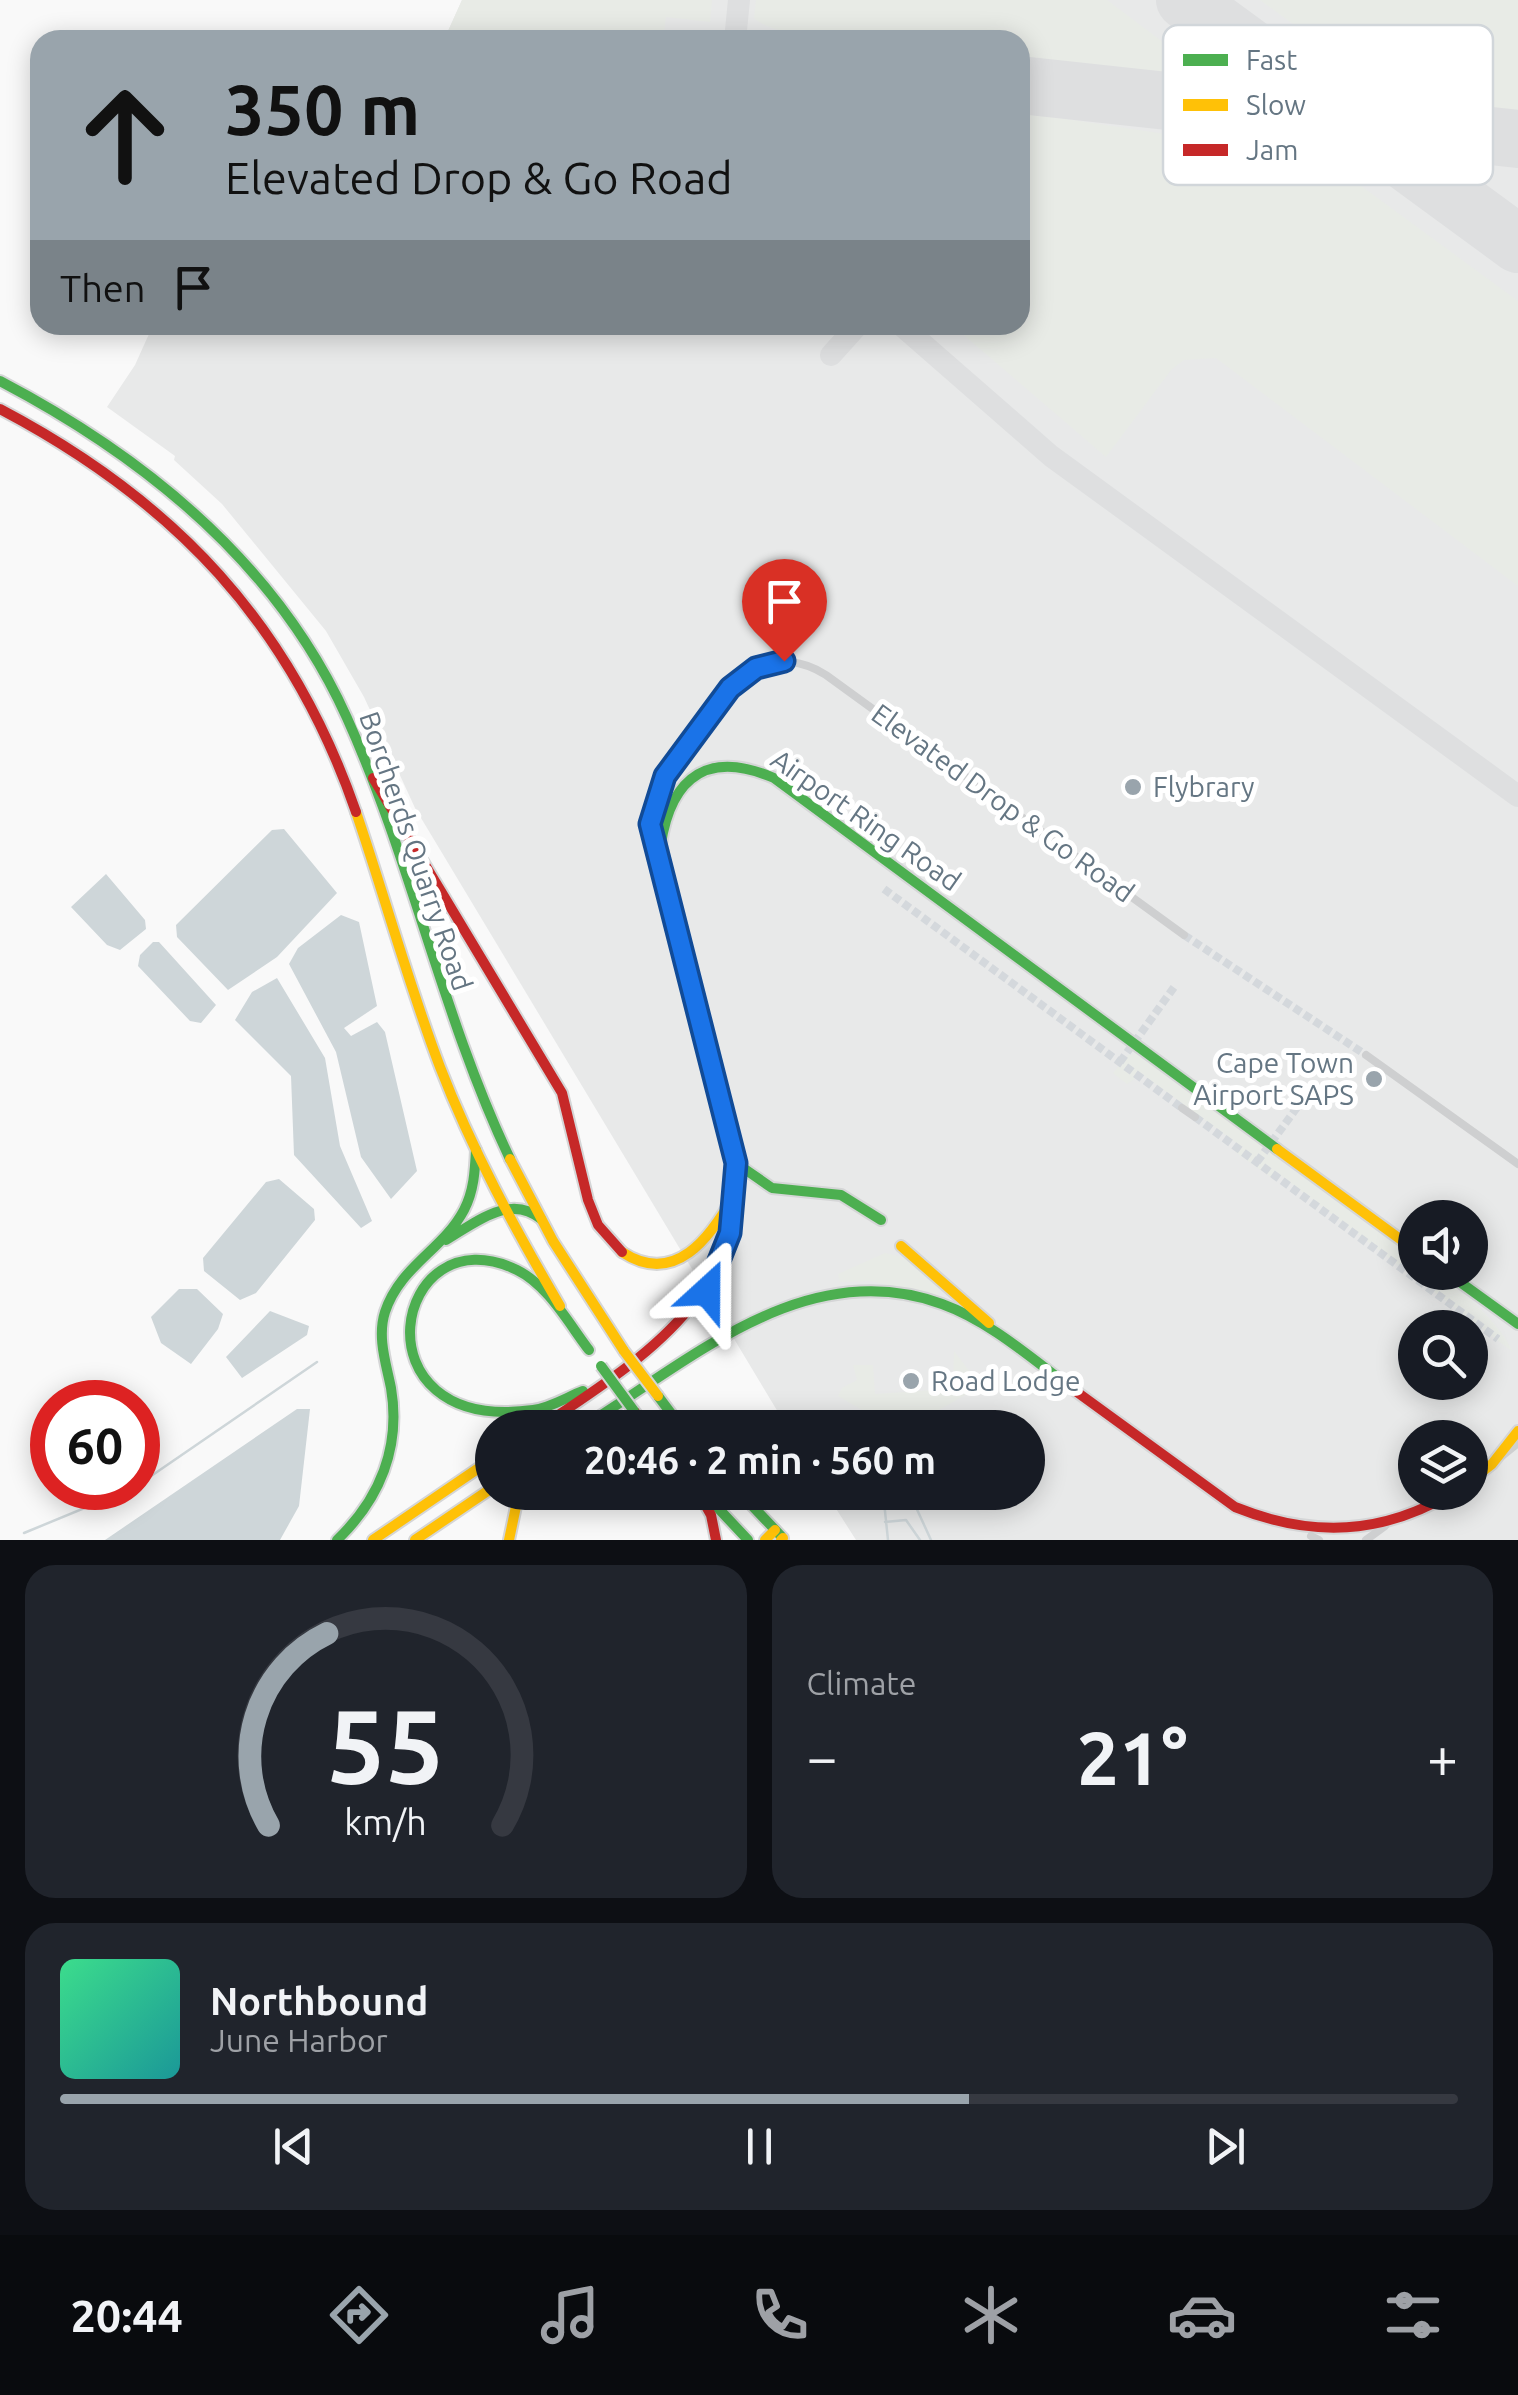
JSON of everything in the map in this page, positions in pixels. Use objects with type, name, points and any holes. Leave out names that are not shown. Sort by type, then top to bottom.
[{"type":"main road","name":"Borcherds Quarry Road","points":[[0,381],[121,451],[176,494],[233,551],[317,662],[373,778],[460,1044],[541,1219],[624,1351],[668,1410]]},
{"type":"main road","name":"Borcherds Quarry Road","points":[[0,410],[81,454],[156,510],[230,585],[285,660],[314,711],[340,771],[426,1030],[476,1150],[505,1209],[589,1350],[633,1410]]},
{"type":"main road","name":"Airport Ring Road","points":[[602,1385],[645,1357],[687,1319],[712,1281],[730,1233],[736,1163],[659,860],[664,811],[689,780],[726,766],[770,775],[1398,1237]]},
{"type":"main road","points":[[373,778],[559,1087],[574,1126],[592,1214],[603,1236],[638,1260],[676,1261],[713,1235],[736,1191]]},
{"type":"main road","points":[[337,1540],[370,1505],[389,1462],[394,1414],[383,1360],[384,1316],[401,1276],[468,1209],[477,1176],[476,1150]]},
{"type":"main road","points":[[736,1163],[765,1189],[840,1192],[859,1200],[881,1220]]},
{"type":"main road","points":[[433,1246],[505,1209],[527,1208],[541,1219]]},
{"type":"main road","points":[[901,1246],[998,1334],[1246,1514],[1276,1529],[1315,1538],[1356,1534],[1385,1526],[1417,1510]]},
{"type":"main road","points":[[589,1350],[524,1275],[492,1261],[466,1261],[436,1274],[415,1297],[407,1323],[407,1347],[419,1375],[434,1390],[469,1407],[508,1412],[532,1410],[602,1385]]},
{"type":"main road","points":[[608,1410],[766,1312],[823,1292],[894,1290],[943,1304],[998,1334]]},
{"type":"main road","points":[[1471,1290],[1518,1324]]},
{"type":"main road","points":[[565,1410],[602,1385]]},
{"type":"main road","points":[[1488,1467],[1518,1430]]},
{"type":"main road","points":[[374,1540],[475,1471]]},
{"type":"main road","points":[[416,1540],[475,1500]]},
{"type":"main road","points":[[509,1540],[512,1510]]},
{"type":"main road","points":[[709,1510],[716,1540]]},
{"type":"main road","points":[[718,1510],[748,1540]]},
{"type":"main road","points":[[756,1510],[781,1537]]},
{"type":"main road","points":[[764,1540],[781,1537]]},
{"type":"street","name":"Elevated Drop & Go Road","points":[[659,860],[650,824],[660,786],[730,688],[746,673],[772,662],[806,664],[1184,935]]},
{"type":"street","points":[[1366,1055],[1518,1164]]},
{"type":"street","points":[[1182,1108],[1195,1117]]},
{"type":"street","points":[[1492,1464],[1518,1443]]},
{"type":"street","points":[[1366,1540],[1385,1526]]},
{"type":"shaded area","points":[[462,0],[1518,0],[1518,1540],[856,1540],[837,1510],[1045,1510],[1045,1410],[777,1410],[415,808],[364,697],[326,631],[222,504],[174,460],[175,456],[107,407],[135,365],[148,335],[1030,335],[1030,30],[448,30]]},
{"type":"shaded area","points":[[462,0],[712,0],[710,22],[666,17],[664,30],[448,30]]},
{"type":"shaded area","points":[[756,0],[1107,0],[1163,42],[1163,73],[1030,59],[1030,30],[782,30],[754,18]]},
{"type":"shaded area","points":[[1260,0],[1518,0],[1518,111],[1493,108],[1493,25],[1294,25]]},
{"type":"shaded area","points":[[1030,114],[1163,134],[1163,185],[1360,185],[1518,301],[1518,586],[1216,358],[1184,360],[1171,370],[1106,457],[964,335],[1030,335]]},
{"type":"shaded area","points":[[284,829],[337,893],[277,957],[228,990],[177,937],[176,925],[272,830]]},
{"type":"shaded area","points":[[106,874],[145,920],[146,929],[120,950],[107,945],[71,907]]},
{"type":"shaded area","points":[[341,915],[359,922],[377,1006],[344,1028],[351,1036],[377,1022],[385,1032],[417,1171],[391,1199],[361,1157],[336,1052],[289,964],[298,948]]},
{"type":"shaded area","points":[[153,942],[159,942],[216,1005],[201,1023],[190,1021],[138,966],[140,955]]},
{"type":"shaded area","points":[[277,978],[325,1058],[340,1146],[372,1221],[361,1228],[294,1155],[291,1076],[235,1020],[252,992]]},
{"type":"shaded area","points":[[1136,1054],[1398,1246],[1398,1265],[1280,1175],[1275,1180],[1235,1152],[1239,1145],[1142,1074],[1127,1084],[1113,1073],[1128,1055]]},
{"type":"shaded area","points":[[279,1179],[314,1209],[315,1220],[256,1293],[240,1300],[204,1271],[203,1258],[266,1182]]},
{"type":"shaded area","points":[[885,1253],[907,1258],[939,1289],[937,1296],[871,1281],[840,1282],[838,1274]]},
{"type":"shaded area","points":[[179,1289],[197,1289],[223,1314],[218,1329],[191,1364],[161,1343],[151,1317]]},
{"type":"shaded area","points":[[1431,1290],[1457,1290],[1482,1310],[1458,1310]]},
{"type":"shaded area","points":[[270,1311],[309,1326],[307,1335],[242,1378],[226,1357]]},
{"type":"shaded area","points":[[1488,1316],[1497,1327],[1513,1352],[1488,1333]]},
{"type":"shaded area","points":[[954,1351],[981,1386],[939,1410],[862,1410],[838,1396],[842,1388],[857,1380],[853,1365],[873,1365],[875,1394],[948,1389],[953,1383]]},
{"type":"shaded area","points":[[297,1409],[310,1409],[299,1506],[280,1540],[105,1540],[149,1510],[160,1510],[160,1502]]},
{"type":"waterway","points":[[160,1470],[317,1362]]},
{"type":"waterway","points":[[24,1533],[80,1510]]},
{"type":"waterway","points":[[885,1510],[888,1540]]},
{"type":"waterway","points":[[917,1510],[931,1540]]},
{"type":"waterway","points":[[885,1522],[906,1520],[920,1540]]},
{"type":"taxiway","points":[[736,30],[739,0]]},
{"type":"taxiway","points":[[831,355],[849,335]]},
{"type":"taxiway","points":[[912,335],[1051,456],[1518,796]]},
{"type":"runway","points":[[1185,0],[1219,25]]},
{"type":"runway","points":[[1030,86],[1163,101]]},
{"type":"runway","points":[[1493,136],[1518,139]]},
{"type":"runway","points":[[1437,185],[1518,244]]},
{"type":"tunnel","points":[[884,889],[1182,1108]]},
{"type":"tunnel","points":[[1184,935],[1366,1055]]},
{"type":"tunnel","points":[[1120,1062],[1175,986]]},
{"type":"tunnel","points":[[1257,1162],[1312,1087]]},
{"type":"tunnel","points":[[1195,1117],[1498,1339]]},
{"type":"traffic: fast","points":[[0,381],[106,444],[155,481],[245,564],[284,611],[318,663],[370,772],[465,1050],[510,1159]]},
{"type":"traffic: fast","points":[[699,1011],[659,859],[663,833],[669,811],[691,779],[706,770],[748,769],[774,778],[1277,1149]]},
{"type":"traffic: fast","points":[[337,1540],[376,1489],[390,1451],[393,1410],[382,1340],[385,1312],[401,1282],[464,1210],[472,1188],[476,1150]]},
{"type":"traffic: fast","points":[[736,1163],[772,1188],[841,1195],[881,1220]]},
{"type":"traffic: fast","points":[[446,1240],[505,1210],[517,1209],[541,1219]]},
{"type":"traffic: fast","points":[[583,1391],[533,1410],[475,1409],[436,1390],[415,1361],[410,1327],[420,1295],[442,1270],[475,1260],[517,1270],[539,1285],[589,1350]]},
{"type":"traffic: fast","points":[[1471,1290],[1518,1324]]},
{"type":"traffic: fast","points":[[609,1410],[751,1322],[797,1304],[844,1293],[892,1292],[959,1311],[993,1330],[1070,1387]]},
{"type":"traffic: fast","points":[[601,1366],[633,1410]]},
{"type":"traffic: fast","points":[[658,1396],[668,1410]]},
{"type":"traffic: fast","points":[[720,1510],[748,1540]]},
{"type":"traffic: fast","points":[[756,1510],[781,1536]]},
{"type":"traffic: slow","points":[[356,812],[417,1004],[452,1098],[495,1189],[560,1306]]},
{"type":"traffic: slow","points":[[1277,1149],[1398,1238]]},
{"type":"traffic: slow","points":[[510,1159],[553,1241],[624,1351]]},
{"type":"traffic: slow","points":[[622,1252],[659,1264],[675,1260],[702,1241],[734,1195]]},
{"type":"traffic: slow","points":[[901,1246],[989,1323]]},
{"type":"traffic: slow","points":[[624,1351],[658,1396]]},
{"type":"traffic: slow","points":[[1488,1467],[1518,1431]]},
{"type":"traffic: slow","points":[[373,1540],[475,1471]]},
{"type":"traffic: slow","points":[[415,1540],[475,1499]]},
{"type":"traffic: slow","points":[[509,1540],[515,1510]]},
{"type":"traffic: slow","points":[[765,1540],[775,1530]]},
{"type":"traffic: jam","points":[[0,409],[120,484],[172,527],[219,574],[261,626],[298,683],[329,744],[356,812]]},
{"type":"traffic: jam","points":[[373,778],[562,1093],[588,1200],[598,1225],[622,1252]]},
{"type":"traffic: jam","points":[[565,1410],[653,1346],[684,1315],[709,1281],[726,1242],[735,1197],[733,1145],[699,1011]]},
{"type":"traffic: jam","points":[[1070,1387],[1235,1507],[1292,1524],[1319,1527],[1374,1524],[1418,1510]]},
{"type":"traffic: jam","points":[[708,1510],[716,1540]]},
{"type":"place","name":"Flybrary","points":[[1133,787]]},
{"type":"place","name":"Cape Town Airport SAPS","points":[[1374,1079]]},
{"type":"place","name":"Road Lodge","points":[[911,1381]]},
{"type":"route","points":[[707,1291],[722,1260],[734,1216],[736,1163],[676,922],[652,846],[650,824],[656,794],[665,776],[730,688],[756,668],[784,661]]}]
